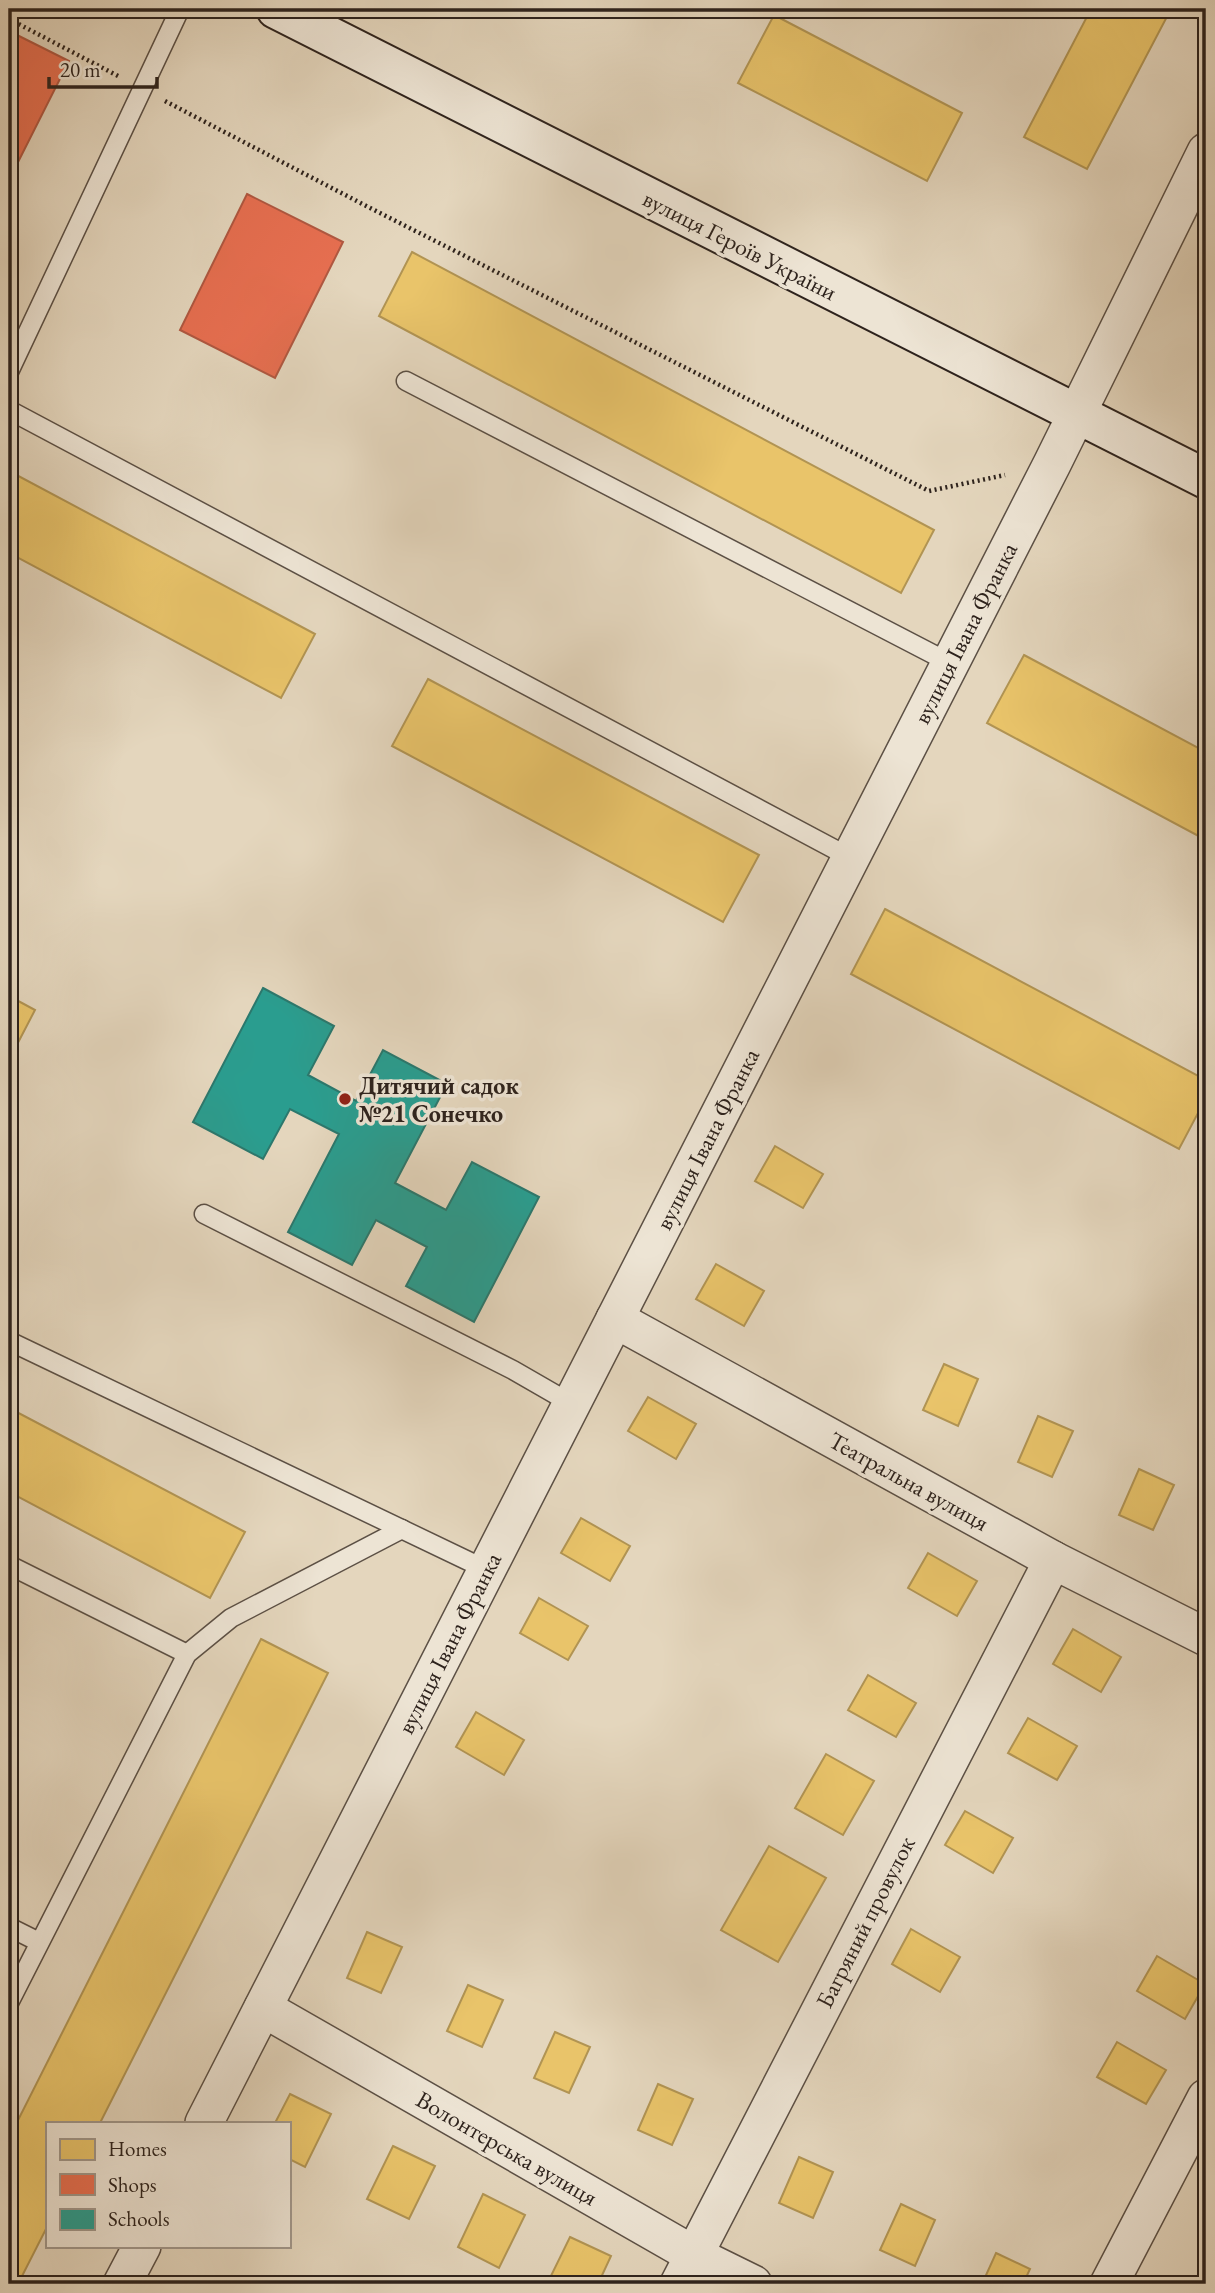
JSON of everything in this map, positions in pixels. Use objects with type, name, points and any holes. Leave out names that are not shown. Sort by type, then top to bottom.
[{"type":"street","name":"вулиця Героїв України","points":[[276,9],[1206,479]]},
{"type":"street","name":"вулиця Івана Франка","points":[[205,2122],[1052,464],[1206,152]]},
{"type":"street","name":"Театральна вулиця","points":[[615,1319],[1052,1560],[1206,1637]]},
{"type":"street","name":"Багряний провулок","points":[[686,2269],[1052,1560]]},
{"type":"street","name":"Волонтерська вулиця","points":[[263,2008],[686,2269],[752,2284]]},
{"type":"street","points":[[1109,2284],[1206,2098]]},
{"type":"street","points":[[122,2284],[141,2248]]},
{"type":"lane","points":[[9,372],[180,9]]},
{"type":"lane","points":[[406,381],[950,663]]},
{"type":"lane","points":[[9,410],[850,858]]},
{"type":"lane","points":[[204,1214],[513,1370],[572,1404]]},
{"type":"lane","points":[[9,1341],[486,1570]]},
{"type":"lane","points":[[9,2003],[187,1654],[231,1618],[402,1529]]},
{"type":"lane","points":[[9,1565],[187,1654]]},
{"type":"lane","points":[[9,1927],[39,1942]]},
{"type":"path","points":[[9,19],[131,83]]},
{"type":"path","points":[[155,96],[929,491],[1052,464]]},
{"type":"building: Homes","points":[[1091,9],[1171,9],[1087,169],[1024,137]]},
{"type":"building: Homes","points":[[774,15],[962,113],[927,181],[738,83]]},
{"type":"building: Homes","points":[[412,252],[934,530],[901,593],[379,316]]},
{"type":"building: Homes","points":[[9,471],[315,634],[281,698],[9,553]]},
{"type":"building: Homes","points":[[1024,655],[1206,752],[1206,840],[987,723]]},
{"type":"building: Homes","points":[[428,679],[759,855],[723,922],[392,746]]},
{"type":"building: Homes","points":[[885,909],[1206,1080],[1206,1098],[1179,1149],[851,974]]},
{"type":"building: Homes","points":[[9,996],[35,1010],[9,1060]]},
{"type":"building: Homes","points":[[775,1146],[823,1174],[803,1208],[755,1181]]},
{"type":"building: Homes","points":[[716,1264],[764,1291],[744,1326],[696,1299]]},
{"type":"building: Homes","points":[[944,1364],[978,1379],[958,1426],[923,1410]]},
{"type":"building: Homes","points":[[648,1397],[696,1424],[676,1459],[628,1431]]},
{"type":"building: Homes","points":[[9,1408],[245,1532],[210,1598],[9,1492]]},
{"type":"building: Homes","points":[[1038,1416],[1073,1431],[1052,1477],[1018,1462]]},
{"type":"building: Homes","points":[[1139,1469],[1174,1485],[1153,1530],[1119,1515]]},
{"type":"building: Homes","points":[[581,1518],[630,1546],[610,1581],[561,1553]]},
{"type":"building: Homes","points":[[928,1553],[977,1581],[957,1616],[908,1588]]},
{"type":"building: Homes","points":[[539,1598],[588,1626],[568,1660],[520,1633]]},
{"type":"building: Homes","points":[[1073,1629],[1121,1657],[1101,1692],[1053,1664]]},
{"type":"building: Homes","points":[[261,1639],[328,1673],[101,2122],[46,2122],[46,2229],[18,2284],[9,2284],[9,2138]]},
{"type":"building: Homes","points":[[868,1675],[916,1703],[896,1737],[848,1710]]},
{"type":"building: Homes","points":[[476,1712],[524,1740],[504,1775],[456,1747]]},
{"type":"building: Homes","points":[[1028,1718],[1077,1746],[1057,1780],[1008,1753]]},
{"type":"building: Homes","points":[[826,1754],[874,1781],[843,1835],[795,1808]]},
{"type":"building: Homes","points":[[965,1811],[1013,1838],[993,1873],[945,1845]]},
{"type":"building: Homes","points":[[769,1846],[826,1878],[778,1962],[721,1930]]},
{"type":"building: Homes","points":[[911,1929],[960,1957],[940,1992],[892,1964]]},
{"type":"building: Homes","points":[[367,1932],[402,1947],[381,1993],[347,1978]]},
{"type":"building: Homes","points":[[1157,1956],[1205,1984],[1185,2019],[1137,1991]]},
{"type":"building: Homes","points":[[468,1985],[503,2000],[482,2047],[447,2031]]},
{"type":"building: Homes","points":[[555,2032],[590,2047],[569,2093],[534,2078]]},
{"type":"building: Homes","points":[[1117,2042],[1166,2070],[1146,2104],[1097,2077]]},
{"type":"building: Homes","points":[[658,2084],[693,2099],[672,2145],[638,2130]]},
{"type":"building: Homes","points":[[290,2094],[331,2114],[305,2167],[290,2160],[290,2122],[276,2122]]},
{"type":"building: Homes","points":[[393,2146],[435,2166],[409,2219],[367,2199]]},
{"type":"building: Homes","points":[[799,2157],[833,2172],[813,2218],[779,2203]]},
{"type":"building: Homes","points":[[483,2194],[525,2215],[499,2268],[458,2247]]},
{"type":"building: Homes","points":[[901,2204],[935,2220],[915,2266],[880,2250]]},
{"type":"building: Homes","points":[[570,2237],[611,2256],[598,2284],[547,2284]]},
{"type":"building: Homes","points":[[996,2253],[1030,2269],[1023,2284],[982,2284]]},
{"type":"building: Shops","points":[[9,31],[69,61],[9,180]]},
{"type":"building: Shops","points":[[247,194],[343,242],[275,378],[180,330]]},
{"type":"building: Schools","points":[[263,988],[334,1026],[308,1075],[356,1101],[383,1050],[447,1084],[395,1183],[446,1210],[472,1162],[539,1197],[474,1322],[406,1286],[427,1247],[376,1220],[352,1265],[288,1232],[339,1134],[290,1109],[263,1159],[193,1122]]},
{"type":"place","name":"Дитячий садок №21 Сонечко","points":[[345,1099]]}]
